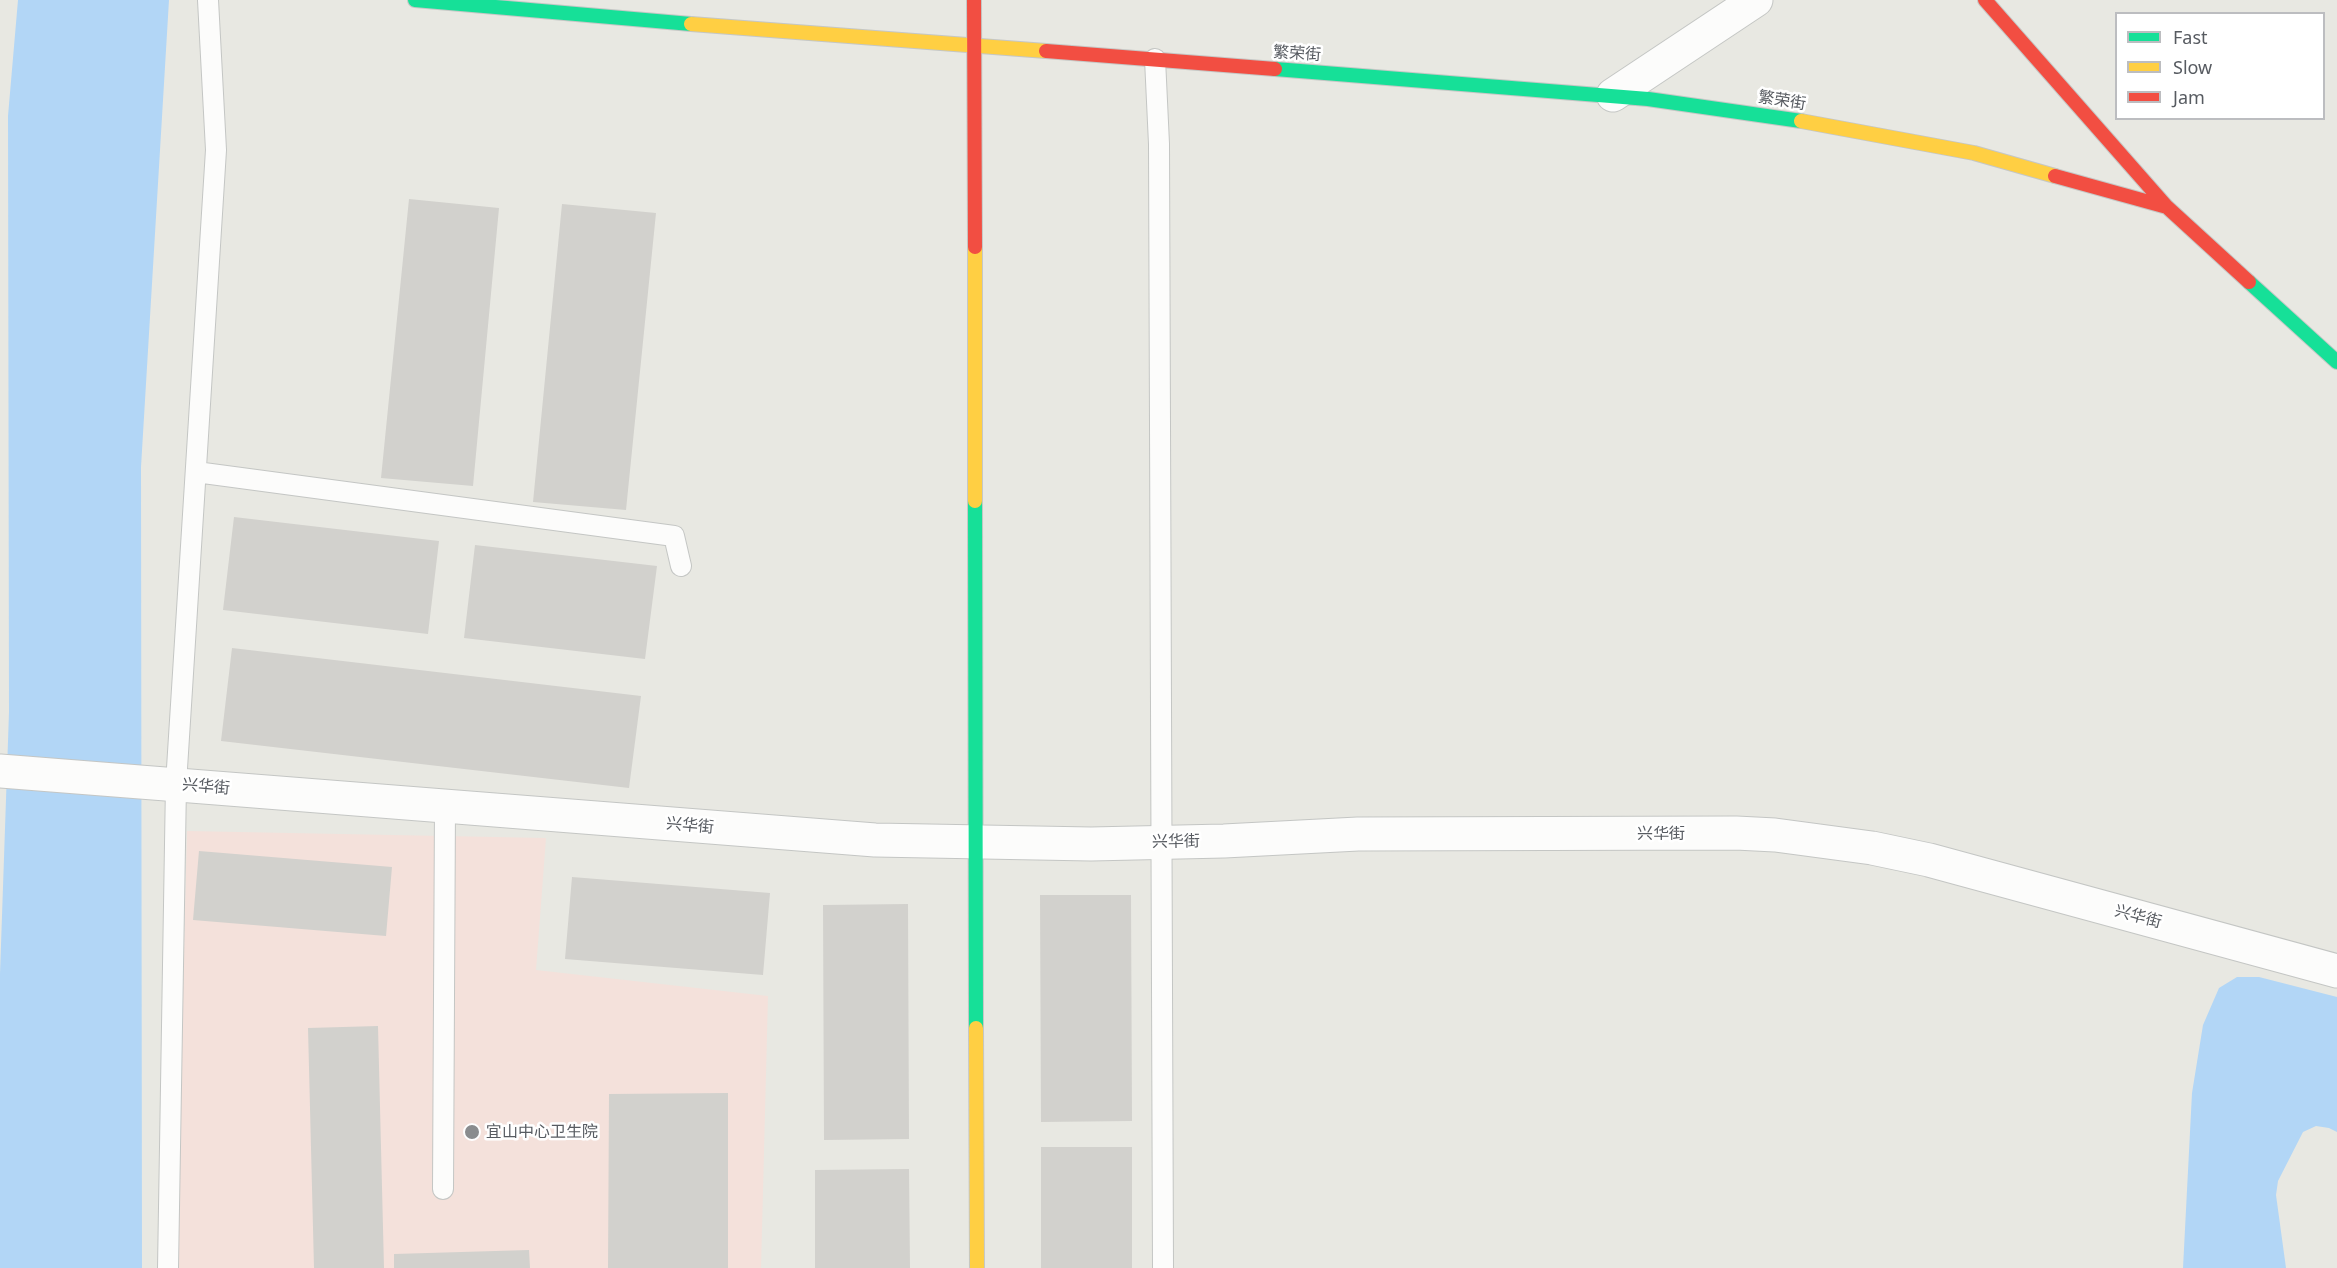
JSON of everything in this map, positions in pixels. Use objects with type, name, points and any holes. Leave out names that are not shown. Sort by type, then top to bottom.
[{"type":"street","name":"繁荣街","points":[[415,0],[527,11],[1612,95],[1729,109],[1963,150],[2167,207]]},
{"type":"street","points":[[974,0],[977,1268]]},
{"type":"street","points":[[1612,95],[1756,0]]},
{"type":"street","points":[[1985,0],[2167,207],[2337,362]]},
{"type":"street","name":"兴华街","points":[[0,771],[875,840],[976,844],[1163,842],[1370,834],[1736,833],[1814,839],[1929,860],[2337,970]]},
{"type":"lane","points":[[168,1268],[169,784],[196,472],[216,150],[208,0]]},
{"type":"lane","points":[[1155,59],[1159,156],[1163,1268]]},
{"type":"lane","points":[[196,472],[674,536],[681,566]]},
{"type":"lane","points":[[443,1188],[445,806]]},
{"type":"shaded area","name":"宜山中心卫生院","points":[[187,831],[546,838],[536,970],[768,996],[761,1268],[176,1268]]},
{"type":"water","points":[[18,0],[169,0],[141,467],[142,1268],[0,1268],[0,974],[9,712],[8,116]]},
{"type":"water","points":[[2237,977],[2259,977],[2337,997],[2337,1132],[2316,1126],[2303,1132],[2278,1181],[2276,1195],[2286,1268],[2183,1268],[2192,1093],[2203,1025],[2219,988]]},
{"type":"building","points":[[409,199],[499,208],[473,486],[381,478]]},
{"type":"building","points":[[562,204],[656,213],[626,510],[533,502]]},
{"type":"building","points":[[234,517],[439,541],[428,634],[223,610]]},
{"type":"building","points":[[475,545],[657,566],[645,659],[464,638]]},
{"type":"building","points":[[232,648],[641,696],[629,788],[221,741]]},
{"type":"building","points":[[199,851],[392,867],[386,936],[193,920]]},
{"type":"building","points":[[572,877],[770,893],[763,975],[565,959]]},
{"type":"building","points":[[1040,895],[1131,895],[1132,1121],[1041,1122]]},
{"type":"building","points":[[908,904],[909,1139],[824,1140],[823,905]]},
{"type":"building","points":[[378,1026],[384,1268],[314,1268],[308,1028]]},
{"type":"building","points":[[728,1093],[728,1268],[608,1268],[609,1094]]},
{"type":"building","points":[[1041,1147],[1132,1147],[1132,1268],[1041,1268]]},
{"type":"building","points":[[909,1169],[910,1268],[815,1268],[815,1170]]},
{"type":"building","points":[[529,1250],[530,1268],[394,1268],[394,1254]]},
{"type":"traffic: fast","points":[[415,0],[691,24]]},
{"type":"traffic: fast","points":[[1275,69],[1648,99],[1801,121]]},
{"type":"traffic: fast","points":[[2249,282],[2337,362]]},
{"type":"traffic: fast","points":[[975,501],[976,1028]]},
{"type":"traffic: slow","points":[[691,24],[1046,51]]},
{"type":"traffic: slow","points":[[1801,121],[1974,153],[2055,176]]},
{"type":"traffic: slow","points":[[975,247],[975,501]]},
{"type":"traffic: slow","points":[[976,1028],[977,1268]]},
{"type":"traffic: jam","points":[[974,0],[975,247]]},
{"type":"traffic: jam","points":[[1985,0],[2167,207],[2249,282]]},
{"type":"traffic: jam","points":[[1046,51],[1275,69]]},
{"type":"traffic: jam","points":[[2055,176],[2167,207]]},
{"type":"place","name":"宜山中心卫生院","points":[[472,1132]]}]
